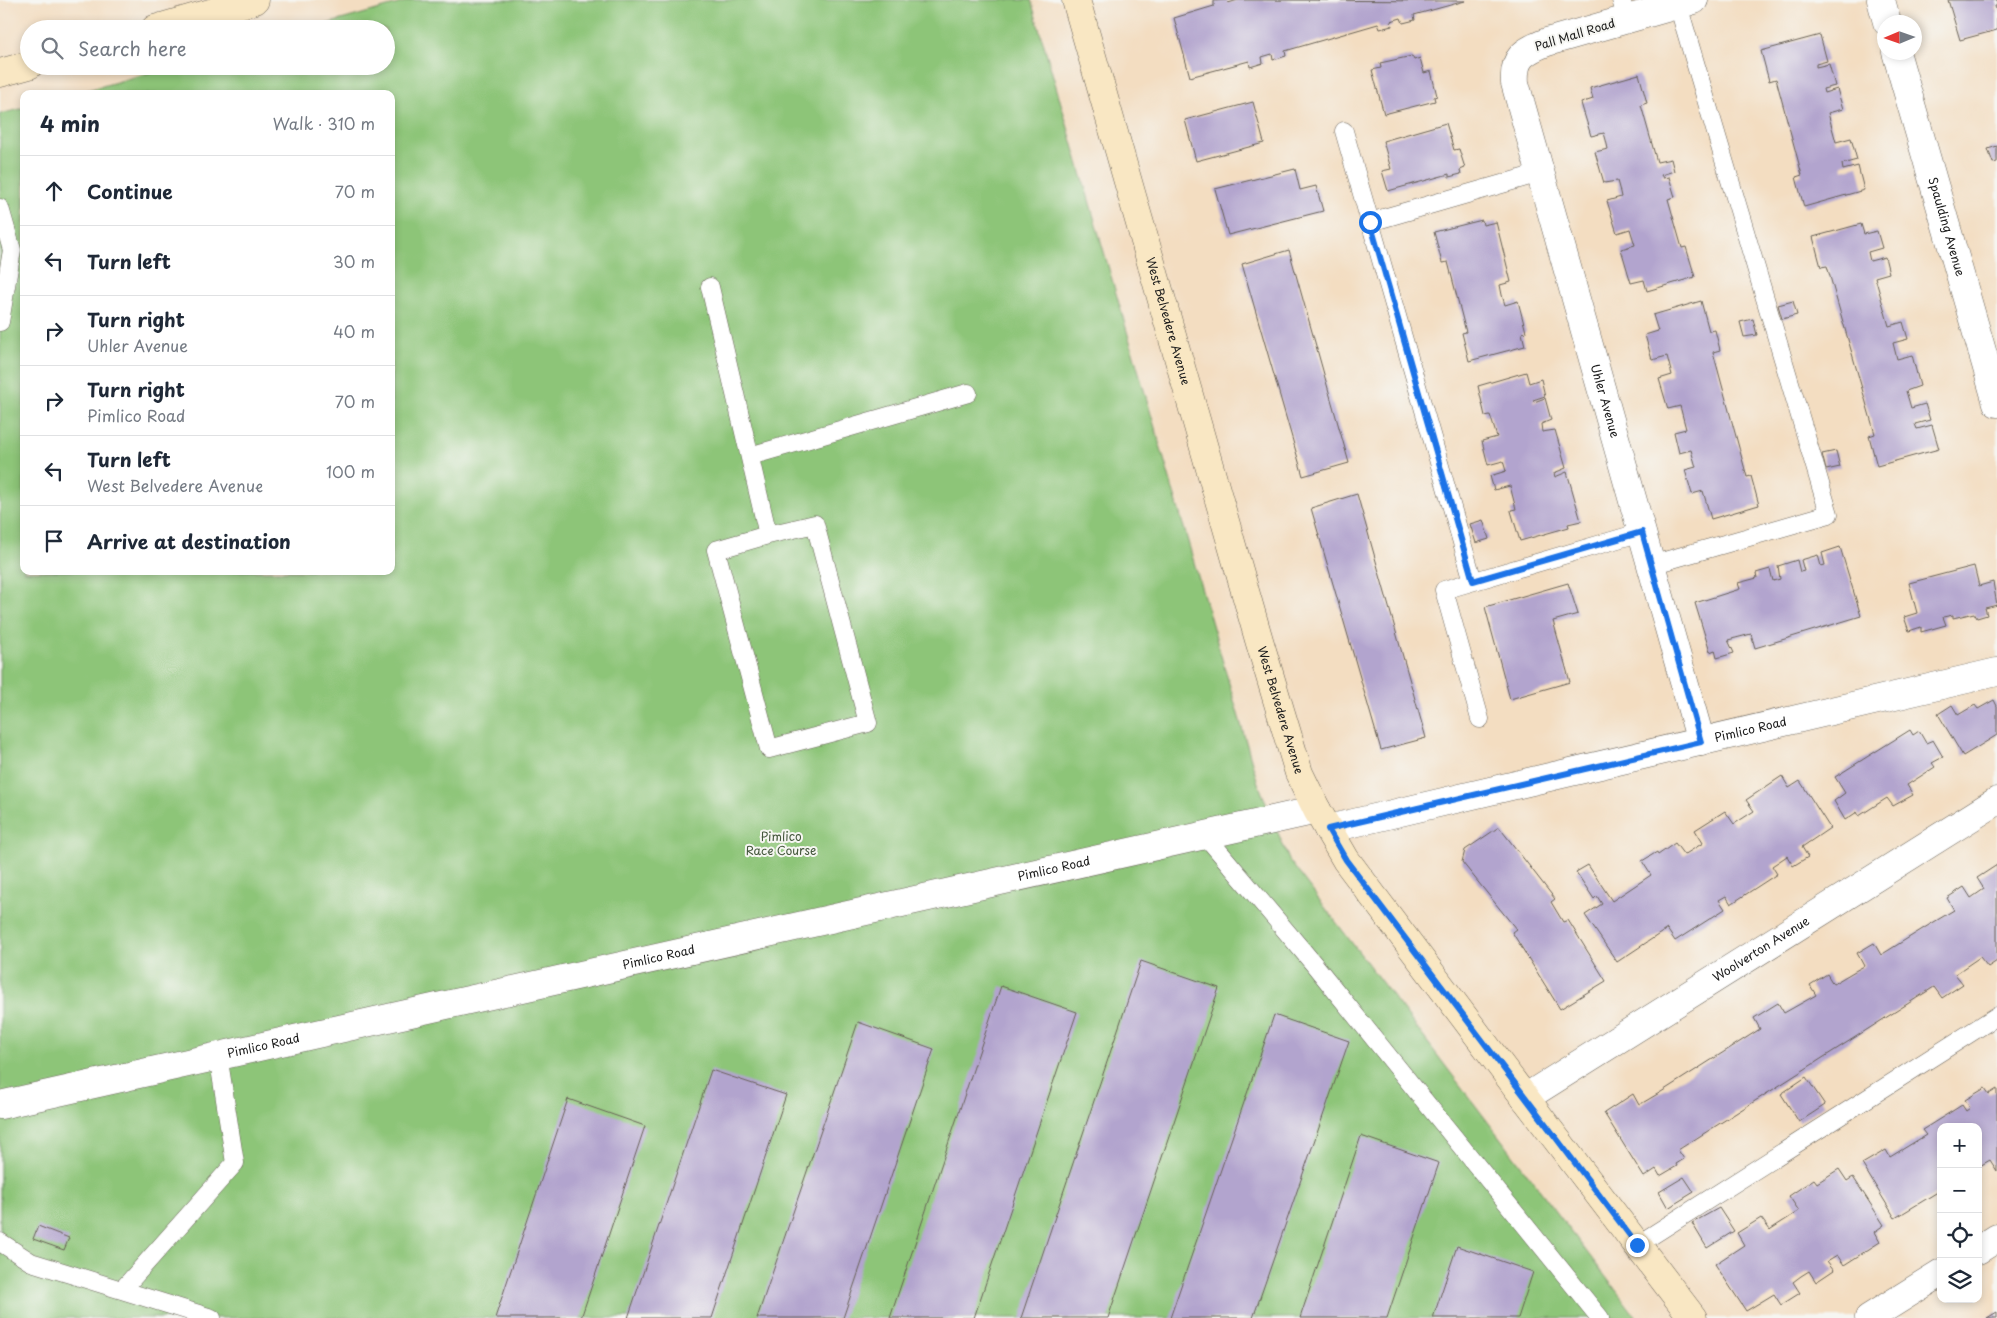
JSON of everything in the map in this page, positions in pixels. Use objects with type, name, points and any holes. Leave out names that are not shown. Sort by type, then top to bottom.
[{"type":"main road","points":[[186,20],[255,0]]},
{"type":"main road","name":"West Belvedere Avenue","points":[[1076,0],[1299,773],[1346,860],[1693,1318]]},
{"type":"main road","points":[[0,73],[20,67]]},
{"type":"street","points":[[1881,0],[1885,15]]},
{"type":"street","name":"Pall Mall Road","points":[[1518,59],[1529,49],[1624,10],[1686,2]]},
{"type":"street","name":"Uhler Avenue","points":[[1518,59],[1514,72],[1516,83],[1701,742]]},
{"type":"street","name":"Spaulding Avenue","points":[[1898,60],[1997,403]]},
{"type":"street","name":"Pimlico Road","points":[[0,1105],[1205,835],[1323,819],[1701,742],[1997,672]]},
{"type":"street","name":"Woolverton Avenue","points":[[1525,1098],[1997,801]]},
{"type":"street","points":[[1982,1247],[1997,1238]]},
{"type":"street","points":[[1869,1318],[1937,1276]]},
{"type":"lane","points":[[1651,565],[1829,514],[1686,2]]},
{"type":"lane","points":[[1344,131],[1473,581]]},
{"type":"lane","points":[[1370,222],[1540,172]]},
{"type":"lane","points":[[0,208],[12,250],[0,322]]},
{"type":"lane","points":[[710,287],[768,535]]},
{"type":"lane","points":[[750,456],[968,393]]},
{"type":"lane","points":[[815,524],[868,723],[769,749],[716,550],[768,535],[815,524]]},
{"type":"lane","points":[[1480,719],[1444,590],[1642,532]]},
{"type":"lane","points":[[1205,835],[1319,971],[1600,1318]]},
{"type":"lane","points":[[1637,1245],[1997,1016]]},
{"type":"lane","points":[[122,1290],[235,1163],[218,1056]]},
{"type":"lane","points":[[0,1242],[31,1262],[212,1318]]},
{"type":"green space","name":"Pimlico Race Course","points":[[412,0],[1031,0],[1258,783],[1289,860],[1637,1318],[0,1318],[0,114],[20,109],[20,575],[395,575],[395,90],[88,90],[141,75],[395,75],[395,20],[341,20]]},
{"type":"building","points":[[1227,0],[1228,3],[1238,0],[1465,1],[1414,15],[1415,20],[1403,23],[1401,18],[1391,21],[1392,26],[1380,29],[1378,24],[1285,51],[1286,56],[1273,60],[1272,54],[1262,57],[1263,63],[1250,67],[1249,61],[1190,77],[1174,18],[1214,6],[1214,1]]},
{"type":"building","points":[[1948,0],[1997,0],[1997,6],[1995,6],[1997,30],[1960,40]]},
{"type":"building","points":[[1820,35],[1827,61],[1816,64],[1816,67],[1829,64],[1835,86],[1823,89],[1824,93],[1837,89],[1843,109],[1828,113],[1836,142],[1851,138],[1857,160],[1842,164],[1843,170],[1858,166],[1864,190],[1804,207],[1796,177],[1802,175],[1776,79],[1769,81],[1761,51]]},
{"type":"building","points":[[1412,56],[1414,60],[1420,58],[1424,73],[1431,71],[1437,96],[1434,97],[1435,101],[1384,114],[1372,70],[1381,68],[1380,63]]},
{"type":"building","points":[[1639,74],[1647,103],[1641,105],[1657,162],[1671,159],[1674,171],[1661,175],[1663,178],[1669,177],[1675,197],[1668,199],[1682,248],[1686,247],[1695,277],[1647,291],[1644,280],[1631,283],[1621,249],[1635,245],[1630,229],[1617,233],[1607,201],[1621,197],[1619,188],[1617,181],[1604,183],[1595,152],[1608,149],[1606,140],[1604,133],[1591,136],[1581,103],[1593,99],[1590,88]]},
{"type":"building","points":[[1253,102],[1264,143],[1196,161],[1185,120]]},
{"type":"building","points":[[1446,123],[1454,150],[1459,149],[1465,168],[1460,170],[1461,174],[1449,177],[1449,174],[1388,191],[1382,171],[1391,169],[1383,141]]},
{"type":"building","points":[[1997,146],[1997,162],[1993,163],[1988,149]]},
{"type":"building","points":[[1295,169],[1300,190],[1316,186],[1323,211],[1228,235],[1215,189]]},
{"type":"building","points":[[1482,220],[1483,225],[1496,222],[1511,282],[1500,285],[1502,295],[1505,305],[1518,301],[1526,332],[1522,333],[1525,346],[1469,361],[1462,333],[1466,332],[1448,262],[1442,263],[1434,232]]},
{"type":"building","points":[[1861,224],[1864,234],[1877,231],[1882,248],[1868,252],[1870,261],[1885,257],[1889,273],[1875,277],[1889,326],[1903,322],[1908,339],[1893,343],[1897,359],[1912,355],[1920,386],[1906,391],[1911,408],[1925,404],[1930,420],[1915,424],[1917,429],[1932,425],[1939,449],[1877,466],[1869,436],[1875,434],[1827,266],[1821,267],[1813,237]]},
{"type":"building","points":[[1289,250],[1349,463],[1303,476],[1242,264]]},
{"type":"building","points":[[1701,301],[1709,331],[1715,330],[1720,350],[1713,352],[1747,477],[1751,476],[1759,505],[1711,519],[1703,491],[1692,494],[1685,470],[1696,467],[1691,450],[1679,453],[1674,432],[1686,429],[1680,406],[1668,409],[1659,379],[1672,375],[1667,356],[1652,360],[1645,335],[1658,331],[1653,315]]},
{"type":"building","points":[[1793,301],[1797,315],[1782,319],[1778,305]]},
{"type":"building","points":[[1753,319],[1757,335],[1744,337],[1740,322]]},
{"type":"building","points":[[1526,372],[1529,383],[1541,379],[1545,396],[1533,400],[1534,402],[1545,398],[1551,420],[1541,424],[1542,432],[1555,430],[1566,468],[1554,473],[1555,477],[1567,472],[1581,521],[1568,524],[1569,527],[1520,541],[1511,511],[1516,509],[1510,486],[1494,490],[1490,476],[1506,471],[1503,461],[1488,465],[1482,441],[1497,437],[1490,415],[1485,416],[1478,386]]},
{"type":"building","points":[[1836,451],[1840,467],[1826,470],[1822,454]]},
{"type":"building","points":[[1357,494],[1426,738],[1381,750],[1311,508]]},
{"type":"building","points":[[1483,520],[1489,539],[1476,543],[1470,524]]},
{"type":"building","points":[[1840,547],[1861,616],[1755,648],[1751,634],[1728,640],[1734,653],[1717,658],[1715,650],[1710,652],[1695,603],[1740,589],[1738,583],[1757,578],[1756,573],[1770,569],[1773,581],[1780,579],[1778,566],[1797,560],[1800,572],[1804,571],[1801,560],[1818,555],[1821,566],[1825,565],[1822,553]]},
{"type":"building","points":[[1974,566],[1979,586],[1993,582],[1997,605],[1985,608],[1987,615],[1977,618],[1974,613],[1953,618],[1953,615],[1943,617],[1946,625],[1921,632],[1921,627],[1909,631],[1904,617],[1917,613],[1909,583]]},
{"type":"building","points":[[1568,583],[1578,614],[1553,621],[1570,682],[1510,699],[1485,607]]},
{"type":"building","points":[[1994,700],[1997,706],[1997,735],[1963,756],[1938,714],[1952,705],[1958,715],[1975,705],[1978,709]]},
{"type":"building","points":[[1910,730],[1913,735],[1919,731],[1926,743],[1933,740],[1943,757],[1932,763],[1935,767],[1907,785],[1913,795],[1893,806],[1887,798],[1859,816],[1857,812],[1845,820],[1834,801],[1845,793],[1835,777]]},
{"type":"building","points":[[1782,776],[1789,788],[1800,781],[1830,828],[1802,847],[1808,857],[1793,866],[1787,856],[1772,866],[1777,874],[1731,904],[1726,896],[1719,900],[1725,909],[1675,941],[1667,929],[1617,962],[1585,915],[1602,904],[1597,896],[1594,899],[1576,872],[1588,865],[1612,901],[1651,875],[1642,861],[1657,852],[1658,855],[1675,843],[1684,855],[1703,843],[1695,830],[1725,811],[1734,824],[1754,811],[1746,800]]},
{"type":"building","points":[[1499,827],[1555,899],[1551,902],[1563,922],[1568,920],[1606,981],[1560,1009],[1512,932],[1516,929],[1462,862],[1465,850]]},
{"type":"building","points":[[1997,865],[1997,961],[1988,967],[1980,957],[1955,974],[1963,984],[1942,998],[1934,987],[1678,1150],[1684,1159],[1676,1164],[1677,1166],[1660,1176],[1656,1169],[1644,1177],[1604,1113],[1633,1094],[1639,1105],[1661,1092],[1760,1029],[1754,1018],[1778,1003],[1784,1013],[1816,995],[1810,985],[1827,974],[1833,984],[1864,966],[1857,953],[1874,943],[1881,955],[1954,910],[1947,898],[1964,887],[1971,898],[1984,889],[1977,878]]},
{"type":"building","points":[[1141,961],[1219,988],[1108,1318],[1021,1318]]},
{"type":"building","points":[[1001,986],[1077,1012],[974,1318],[890,1318]]},
{"type":"building","points":[[1274,1015],[1349,1041],[1253,1318],[1170,1318]]},
{"type":"building","points":[[858,1022],[934,1049],[843,1318],[757,1318]]},
{"type":"building","points":[[711,1070],[786,1095],[712,1318],[628,1318]]},
{"type":"building","points":[[1806,1077],[1825,1105],[1799,1122],[1781,1094]]},
{"type":"building","points":[[1985,1088],[1989,1094],[1997,1089],[1997,1171],[1990,1160],[1982,1165],[1982,1123],[1937,1123],[1937,1192],[1895,1218],[1862,1164],[1886,1150],[1890,1157],[1926,1135],[1922,1130],[1962,1105],[1966,1111],[1970,1108],[1965,1100]]},
{"type":"building","points":[[568,1099],[645,1126],[581,1318],[495,1318]]},
{"type":"building","points":[[1361,1136],[1439,1163],[1387,1318],[1300,1318]]},
{"type":"building","points":[[1839,1169],[1847,1181],[1853,1177],[1884,1225],[1874,1232],[1880,1242],[1844,1265],[1837,1255],[1827,1261],[1834,1270],[1816,1282],[1809,1271],[1801,1276],[1793,1282],[1800,1293],[1781,1305],[1774,1294],[1746,1311],[1715,1264],[1744,1245],[1737,1233],[1761,1218],[1770,1230],[1799,1211],[1789,1196],[1814,1179],[1817,1183]]},
{"type":"building","points":[[1684,1177],[1694,1192],[1668,1208],[1659,1192]]},
{"type":"building","points":[[1719,1208],[1734,1231],[1707,1248],[1692,1223]]},
{"type":"building","points":[[38,1226],[69,1238],[64,1250],[33,1239]]},
{"type":"building","points":[[1457,1246],[1533,1272],[1518,1318],[1433,1318]]},
{"type":"building","points":[[1997,1312],[1997,1318],[1987,1318]]},
{"type":"route","points":[[1370,222],[1473,581],[1642,532],[1701,742],[1328,829],[1346,860],[1637,1245]]}]
